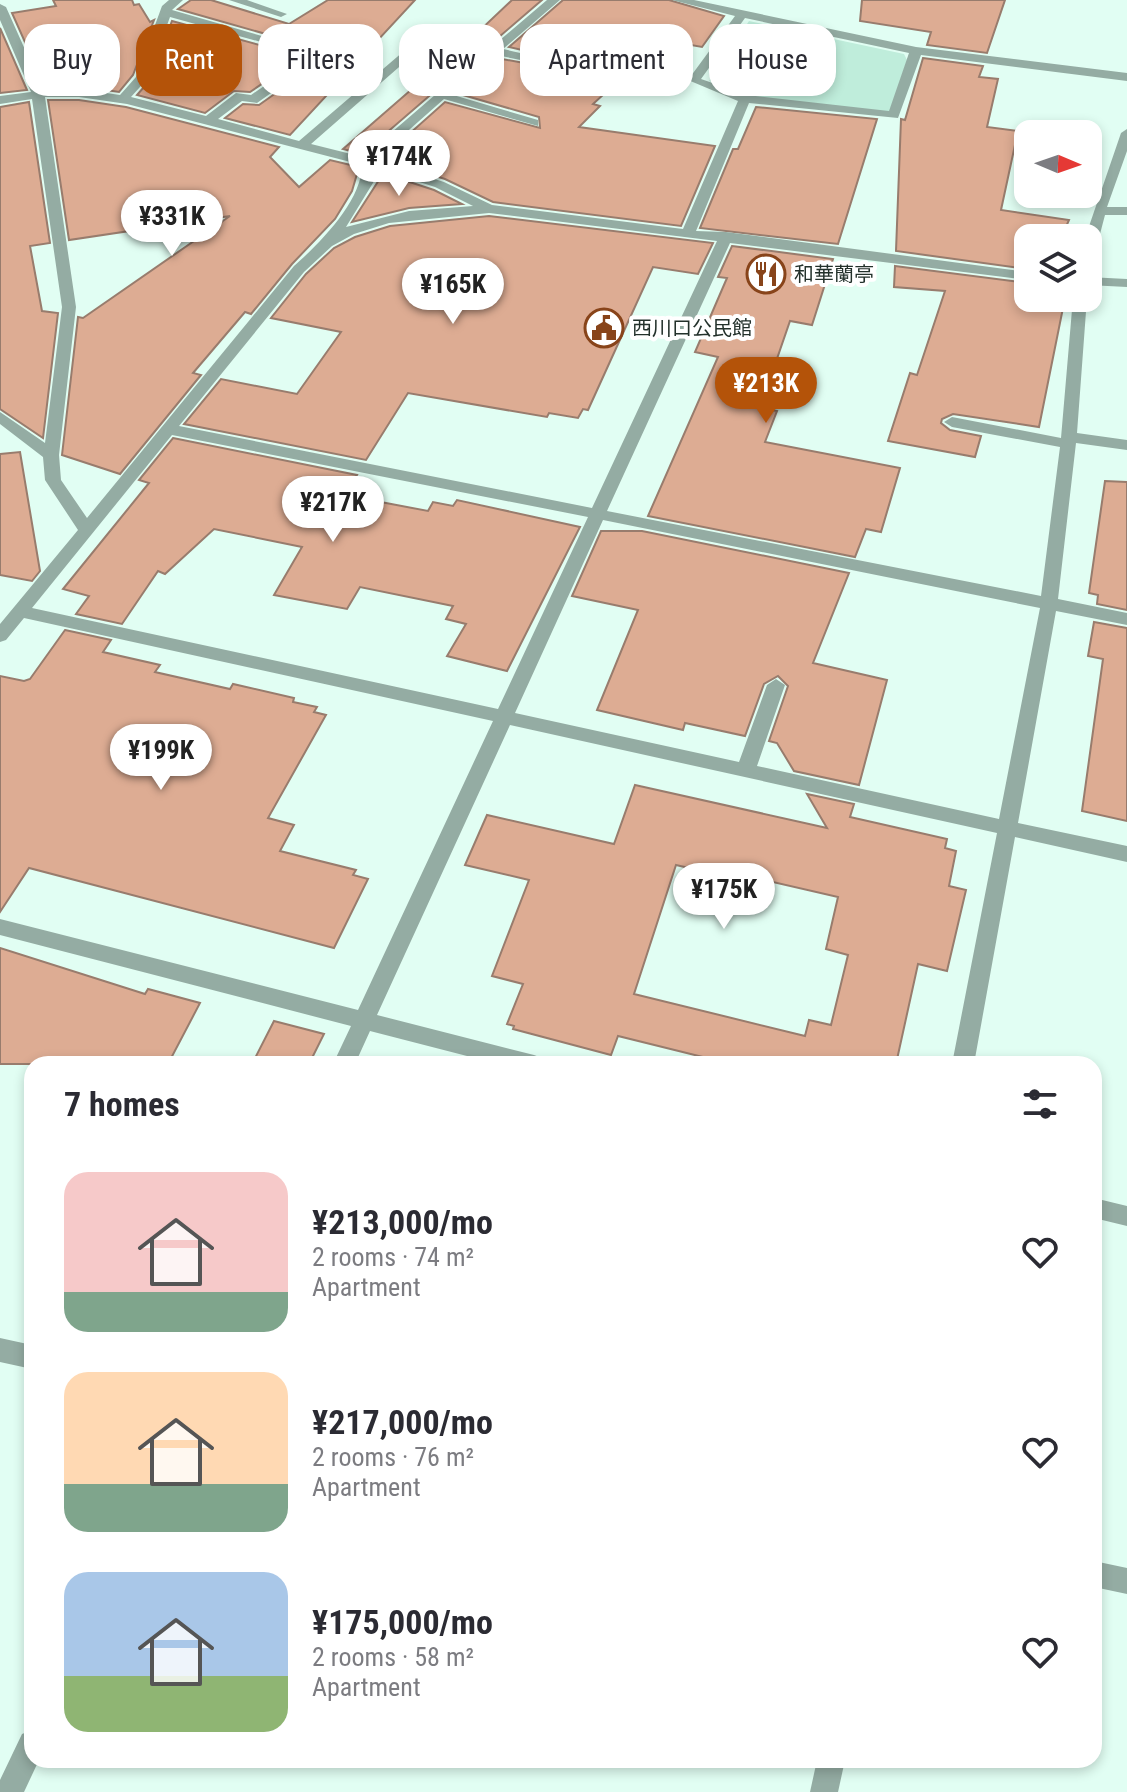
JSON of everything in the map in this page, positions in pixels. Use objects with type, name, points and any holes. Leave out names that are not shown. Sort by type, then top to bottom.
[{"type":"street","points":[[161,24],[168,6],[177,0]]},
{"type":"street","points":[[235,0],[281,14]]},
{"type":"street","points":[[504,43],[554,0]]},
{"type":"street","points":[[678,0],[916,51],[1127,77]]},
{"type":"street","points":[[0,7],[24,62]]},
{"type":"street","points":[[166,12],[258,37]]},
{"type":"street","points":[[742,14],[694,80],[745,99],[894,115],[916,51]]},
{"type":"street","points":[[301,146],[399,61]]},
{"type":"street","points":[[123,99],[136,85]]},
{"type":"street","points":[[0,100],[25,96]]},
{"type":"street","points":[[38,96],[69,307],[51,455],[53,480],[85,528]]},
{"type":"street","points":[[100,96],[123,99],[370,164],[465,194],[489,209]]},
{"type":"street","points":[[207,121],[240,96],[253,100],[259,96]]},
{"type":"street","points":[[0,636],[299,269],[332,240],[369,178],[369,156],[441,96]]},
{"type":"street","points":[[445,96],[534,123]]},
{"type":"street","points":[[689,232],[745,99]]},
{"type":"street","points":[[1096,224],[1127,133]]},
{"type":"street","points":[[332,240],[378,223],[427,212],[489,209],[726,236],[1014,275]]},
{"type":"street","points":[[1099,211],[1127,211]]},
{"type":"street","points":[[348,1056],[726,236]]},
{"type":"street","points":[[1102,282],[1127,283]]},
{"type":"street","points":[[965,1056],[1049,604],[1069,440],[1079,312]]},
{"type":"street","points":[[0,417],[51,455]]},
{"type":"street","points":[[952,422],[1069,440],[1127,445]]},
{"type":"street","points":[[168,429],[1127,619]]},
{"type":"street","points":[[20,611],[1127,854]]},
{"type":"street","points":[[746,770],[776,685]]},
{"type":"street","points":[[0,927],[503,1056]]},
{"type":"street","points":[[1102,1210],[1127,1216]]},
{"type":"street","points":[[0,1350],[24,1355]]},
{"type":"street","points":[[1102,1576],[1127,1581]]},
{"type":"street","points":[[9,1792],[24,1761]]},
{"type":"street","points":[[824,1792],[829,1768]]},
{"type":"green space","points":[[836,40],[904,54],[907,60],[889,113],[747,96],[836,96]]},
{"type":"building","points":[[53,0],[132,0],[134,5],[139,4],[150,22],[154,20],[152,24],[136,24],[136,67],[120,91],[120,24],[24,24],[24,40],[12,13],[56,6]]},
{"type":"building","points":[[191,0],[211,0],[289,24],[258,24],[258,32],[242,27],[242,24],[231,24],[178,9]]},
{"type":"building","points":[[328,0],[415,0],[383,35],[383,24],[289,24]]},
{"type":"building","points":[[512,0],[542,0],[504,33],[504,24],[487,24]]},
{"type":"building","points":[[563,0],[669,0],[724,16],[718,24],[709,24],[709,37],[702,47],[693,45],[693,24],[535,24]]},
{"type":"building","points":[[862,0],[1005,0],[987,53],[927,45],[931,32],[860,21]]},
{"type":"building","points":[[0,28],[24,83],[24,90],[0,93]]},
{"type":"building","points":[[520,37],[520,50],[509,47]]},
{"type":"building","points":[[242,40],[258,45],[258,87],[250,92],[242,92]]},
{"type":"building","points":[[923,58],[983,66],[979,77],[998,79],[987,127],[1014,130],[1014,150],[1001,210],[1069,220],[1067,224],[1014,224],[1014,267],[896,251],[901,119],[905,120]]},
{"type":"building","points":[[504,59],[520,62],[520,96],[602,96],[593,104],[600,106],[579,127],[715,146],[681,226],[493,202],[445,179],[381,159],[445,102],[540,128],[539,117],[466,96],[504,96]]},
{"type":"building","points":[[141,96],[227,96],[205,113]]},
{"type":"building","points":[[272,96],[326,96],[290,135],[225,118],[243,104],[259,105]]},
{"type":"building","points":[[404,96],[429,96],[362,154],[343,149]]},
{"type":"building","points":[[48,100],[79,100],[126,107],[279,147],[270,157],[299,187],[330,160],[359,167],[352,191],[335,219],[292,264],[251,314],[245,312],[193,373],[201,375],[120,474],[62,455],[78,317],[83,318],[230,216],[69,240]]},
{"type":"building","points":[[29,102],[50,243],[30,246],[42,311],[58,313],[43,438],[0,409],[0,107]]},
{"type":"building","points":[[756,107],[877,119],[838,244],[700,228],[733,149],[738,149]]},
{"type":"building","points":[[379,172],[434,190],[462,204],[409,208],[352,222],[379,180]]},
{"type":"building","points":[[489,216],[713,243],[698,274],[653,267],[588,410],[583,409],[578,418],[549,413],[547,417],[408,393],[366,460],[184,424],[221,379],[297,394],[341,332],[271,318],[306,274],[334,248],[355,237],[390,226]]},
{"type":"building","points":[[732,246],[833,259],[812,325],[790,321],[760,408],[777,411],[765,442],[900,468],[881,532],[866,529],[855,557],[648,516],[718,357],[695,352],[727,278],[718,277]]},
{"type":"building","points":[[895,266],[1014,281],[1014,312],[1062,312],[1039,427],[953,414],[942,419],[941,423],[950,430],[981,436],[975,457],[888,441],[910,373],[917,375],[945,291],[894,287]]},
{"type":"building","points":[[173,438],[357,475],[344,495],[428,511],[433,502],[453,506],[457,500],[580,527],[507,671],[447,656],[466,624],[446,619],[453,606],[360,587],[347,609],[274,595],[302,547],[214,529],[165,574],[158,571],[122,624],[76,614],[89,596],[63,589],[149,483],[139,480]]},
{"type":"building","points":[[20,452],[40,571],[32,581],[0,575],[0,454]]},
{"type":"building","points":[[1105,481],[1127,482],[1127,610],[1097,604],[1098,595],[1089,593]]},
{"type":"building","points":[[601,531],[642,531],[849,573],[813,663],[887,680],[859,785],[794,771],[777,743],[769,741],[788,686],[778,676],[764,684],[745,736],[685,723],[683,730],[597,710],[638,610],[572,596]]},
{"type":"building","points":[[1094,622],[1127,628],[1127,821],[1082,811],[1103,659],[1088,656]]},
{"type":"building","points":[[65,630],[111,640],[103,652],[160,665],[155,672],[230,689],[233,684],[294,698],[293,702],[317,707],[314,712],[326,715],[268,818],[294,825],[280,851],[356,870],[353,875],[368,879],[334,948],[29,868],[0,912],[0,676],[24,681],[30,679]]},
{"type":"building","points":[[635,785],[827,828],[807,794],[854,804],[850,817],[947,839],[945,848],[956,851],[949,886],[966,890],[947,971],[918,964],[898,1056],[699,1056],[618,1036],[611,1055],[513,1029],[514,1026],[507,1024],[523,984],[492,976],[529,880],[465,865],[487,815],[614,844]],"holes":[[[676,865],[706,872],[707,867],[838,897],[826,949],[848,955],[831,1025],[809,1020],[805,1036],[634,994]]]},
{"type":"building","points":[[0,948],[145,994],[148,989],[200,1003],[172,1056],[24,1056],[24,1064],[0,1064]]},
{"type":"building","points":[[274,1021],[324,1034],[313,1056],[256,1056]]},
{"type":"place","name":"和華蘭亭","points":[[766,274]]},
{"type":"place","name":"西川口公民館","points":[[604,328]]}]
